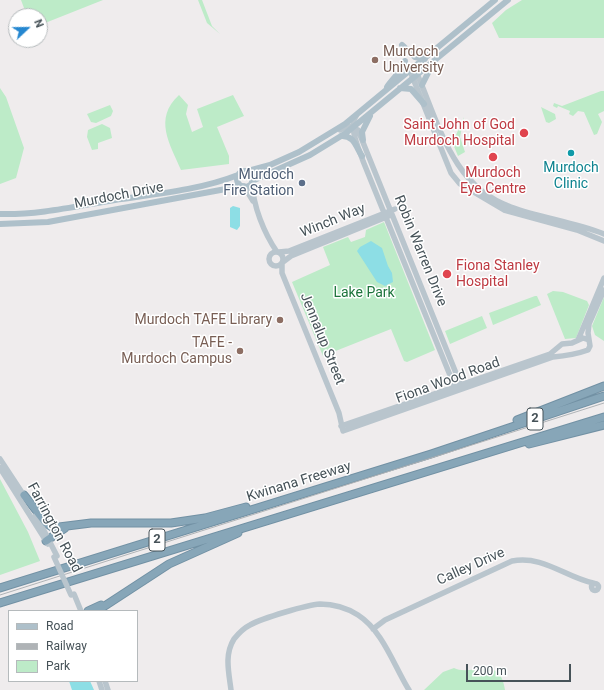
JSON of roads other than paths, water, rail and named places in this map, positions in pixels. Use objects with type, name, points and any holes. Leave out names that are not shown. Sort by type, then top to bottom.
[{"type":"highway","points":[[466,442],[604,386]]},
{"type":"highway","name":"Kwinana Freeway","points":[[0,588],[466,442],[604,396]]},
{"type":"highway","name":"Kwinana Freeway","points":[[1,603],[604,417]]},
{"type":"highway","points":[[478,456],[604,425]]},
{"type":"highway","points":[[24,495],[46,523],[52,527],[59,527],[74,524],[105,522],[154,524],[189,521],[314,490]]},
{"type":"highway","points":[[99,610],[168,564],[271,519]]},
{"type":"highway","points":[[47,540],[60,530],[74,524]]},
{"type":"highway","points":[[90,610],[117,598]]},
{"type":"main road","name":"Murdoch Drive","points":[[0,214],[46,211],[145,196],[207,184],[238,175],[241,172],[248,172],[270,165],[298,152],[330,134],[356,116],[495,0]]},
{"type":"main road","name":"Murdoch Drive","points":[[0,224],[57,220],[110,209],[243,186],[302,159],[341,136],[372,113],[415,75],[508,0]]},
{"type":"main road","points":[[402,45],[416,56],[425,59]]},
{"type":"main road","points":[[422,84],[436,58]]},
{"type":"main road","points":[[383,93],[395,75],[403,67],[405,61]]},
{"type":"main road","points":[[400,88],[411,89],[424,104]]},
{"type":"main road","points":[[363,140],[362,132],[372,113]]},
{"type":"main road","points":[[341,136],[346,136],[352,139],[362,156]]},
{"type":"main road","points":[[298,152],[302,159]]},
{"type":"main road","points":[[248,172],[252,176],[252,182]]},
{"type":"main road","points":[[238,175],[238,180],[243,186]]},
{"type":"street","points":[[412,69],[451,173],[456,180],[504,210],[577,230],[604,241]]},
{"type":"street","points":[[415,75],[422,84],[448,147],[461,170],[485,194],[509,206],[566,221],[604,234]]},
{"type":"street","points":[[330,134],[346,127],[353,127],[356,116]]},
{"type":"street","name":"Robin Warren Drive","points":[[353,127],[358,130],[363,140],[425,315],[458,387]]},
{"type":"street","name":"Robin Warren Drive","points":[[353,127],[365,166],[388,213],[432,313],[458,387]]},
{"type":"street","points":[[365,166],[369,157]]},
{"type":"street","points":[[456,180],[462,178],[461,170]]},
{"type":"street","name":"Jennalup Street","points":[[252,182],[256,204],[269,239],[283,257],[282,273],[345,427]]},
{"type":"street","name":"Jennalup Street","points":[[243,186],[256,204]]},
{"type":"street","name":"Winch Way","points":[[278,252],[289,251],[388,213]]},
{"type":"street","name":"Winch Way","points":[[282,262],[291,256],[388,213]]},
{"type":"street","name":"Jennalup Street","points":[[269,239],[270,261],[282,273]]},
{"type":"street","points":[[270,256],[273,253],[278,252]]},
{"type":"street","points":[[274,265],[278,266],[282,262]]},
{"type":"street","points":[[578,341],[604,278]]},
{"type":"street","points":[[589,340],[589,324],[604,290]]},
{"type":"street","points":[[425,315],[432,313]]},
{"type":"street","points":[[432,333],[438,330]]},
{"type":"street","name":"Fiona Wood Road","points":[[345,427],[406,407],[458,387],[550,354],[562,344],[578,341],[583,338],[589,340],[590,346],[588,350],[562,357],[553,357],[458,387]]},
{"type":"street","points":[[558,348],[558,353],[562,357]]},
{"type":"street","name":"Farrington Road","points":[[0,459],[24,495],[56,556],[80,610]]},
{"type":"street","name":"Farrington Road","points":[[0,468],[47,540]]},
{"type":"street","name":"Calley Drive","points":[[374,630],[393,617],[496,567],[512,561],[534,560],[604,590]]},
{"type":"street","name":"Farrington Road","points":[[72,594],[77,610]]},
{"type":"street","points":[[231,690],[228,663],[230,649],[238,635],[254,623],[306,607],[321,604],[347,609],[364,620],[374,630],[410,690]]},
{"type":"water","points":[[233,206],[240,208],[240,226],[237,230],[230,227],[230,208]]},
{"type":"water","points":[[371,241],[382,248],[392,273],[393,282],[385,286],[377,282],[357,251],[360,247]]},
{"type":"water","points":[[69,682],[90,682],[94,690],[72,690]]},
{"type":"railway","points":[[0,595],[604,403]]},
{"type":"place","name":"Murdoch University","points":[[375,60]]},
{"type":"place","name":"Saint John of God Murdoch Hospital","points":[[524,133]]},
{"type":"place","name":"Murdoch Clinic","points":[[571,153]]},
{"type":"place","name":"Murdoch Eye Centre","points":[[493,157]]},
{"type":"place","name":"Murdoch Fire Station","points":[[302,183]]},
{"type":"place","name":"Fiona Stanley Hospital","points":[[447,274]]},
{"type":"place","name":"Murdoch TAFE Library","points":[[280,320]]},
{"type":"place","name":"TAFE - Murdoch Campus","points":[[240,351]]},
{"type":"park label","name":"Lake Park","points":[[364,293]]}]
